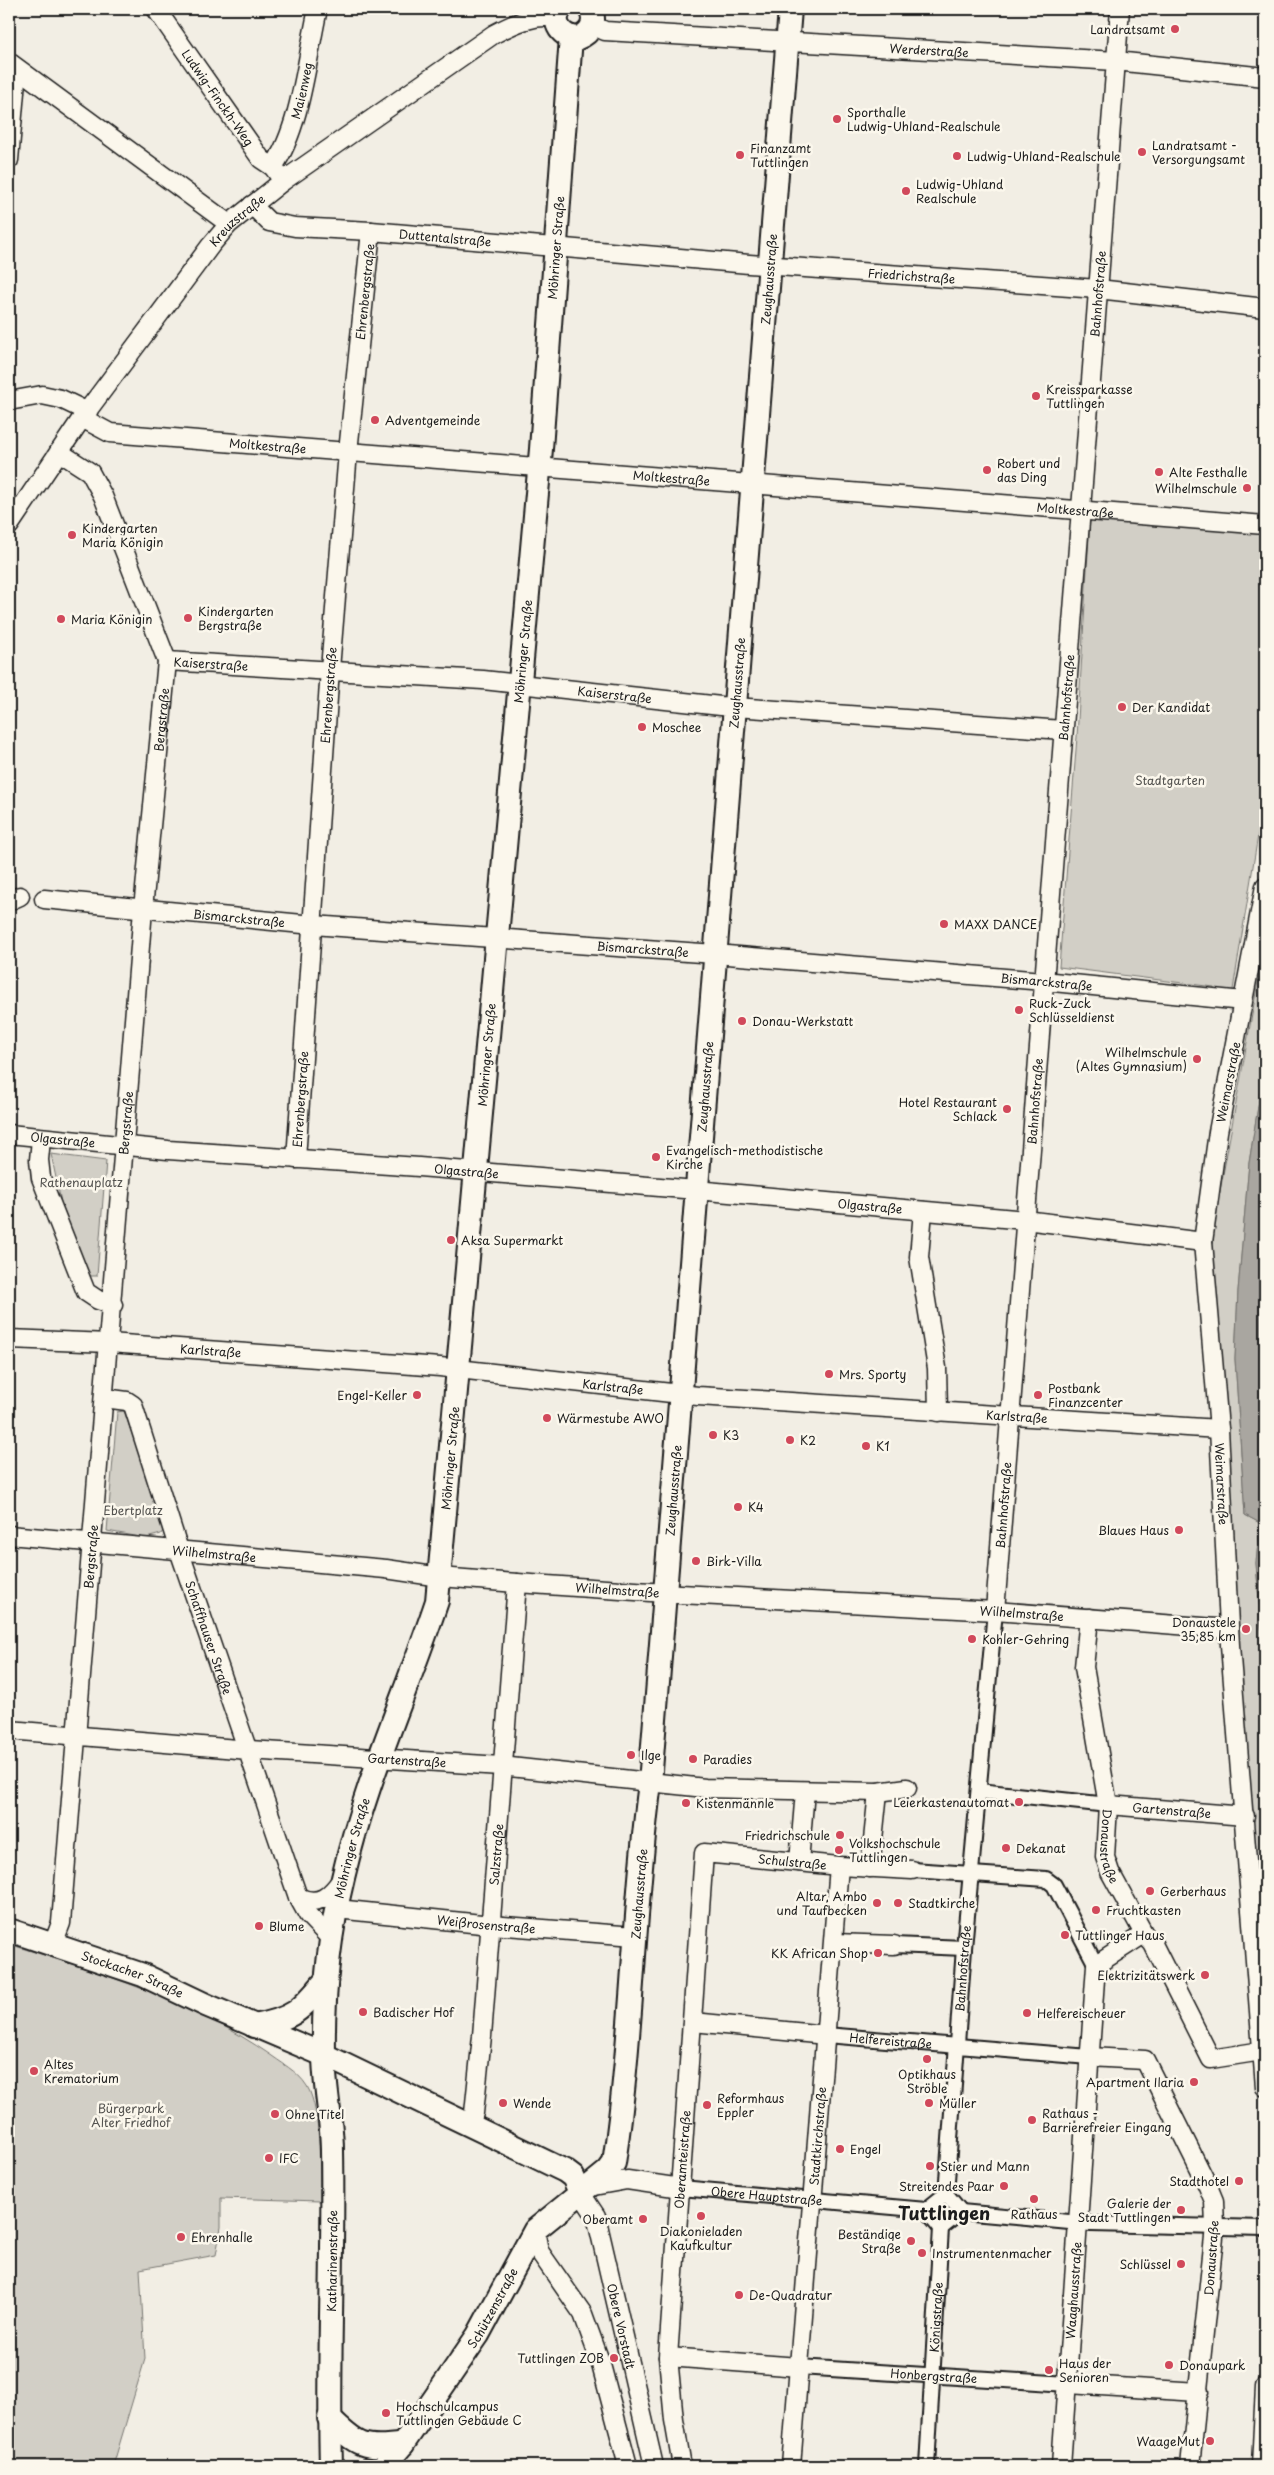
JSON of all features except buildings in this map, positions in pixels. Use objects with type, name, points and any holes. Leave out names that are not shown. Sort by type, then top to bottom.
[{"type":"street","name":"Ludwig-Finckh-Weg","points":[[156,9],[261,159],[278,174]]},
{"type":"street","name":"Maienweg","points":[[278,174],[282,154],[291,133],[318,9]]},
{"type":"street","name":"Zeughausstraße","points":[[614,2163],[624,2098],[635,1936],[650,1783],[790,9]]},
{"type":"street","name":"Bahnhofstraße","points":[[946,2194],[970,1873],[995,1610],[1120,9]]},
{"type":"street","name":"Kreuzstraße","points":[[9,526],[85,415],[211,244],[252,205],[278,174],[494,34],[520,20],[558,13]]},
{"type":"street","points":[[558,13],[562,32],[571,37],[584,36],[591,17]]},
{"type":"street","name":"Werderstraße","points":[[591,17],[605,31],[1116,61],[1265,77]]},
{"type":"street","name":"Möhringer Straße","points":[[324,2055],[326,1980],[337,1909],[353,1837],[378,1758],[418,1660],[437,1601],[440,1577],[539,468],[571,37]]},
{"type":"street","points":[[9,160],[13,66]]},
{"type":"street","points":[[13,66],[230,224]]},
{"type":"street","name":"Duttentalstraße","points":[[252,205],[268,222],[278,224],[556,247]]},
{"type":"street","name":"Ehrenbergstraße","points":[[296,1159],[330,669],[348,452],[371,231]]},
{"type":"street","name":"Friedrichstraße","points":[[556,247],[1098,289],[1265,308]]},
{"type":"street","name":"Moltkestraße","points":[[9,401],[42,395],[61,399],[110,433],[1265,525]]},
{"type":"street","name":"Bergstraße","points":[[53,1944],[61,1923],[90,1543],[113,1305],[143,909],[167,661],[103,496],[90,472],[59,452]]},
{"type":"street","name":"Kaiserstraße","points":[[167,661],[330,669],[519,684],[735,707],[1063,730]]},
{"type":"street","name":"Weimarstraße","points":[[1265,886],[1218,1132],[1203,1242],[1219,1429],[1229,1629],[1265,2087]]},
{"type":"street","name":"Bismarckstraße","points":[[44,899],[313,925],[715,954],[1043,981],[1243,1001]]},
{"type":"street","name":"Olgastraße","points":[[9,1134],[125,1147],[477,1172],[696,1190],[1026,1220],[1203,1242]]},
{"type":"street","points":[[41,1139],[41,1178],[86,1292],[98,1300],[113,1305]]},
{"type":"street","points":[[923,1211],[919,1257],[937,1368],[938,1412]]},
{"type":"street","name":"Karlstraße","points":[[9,1339],[108,1343],[458,1368],[681,1394],[1010,1417],[1219,1429]]},
{"type":"street","name":"Schaffhauser Straße","points":[[104,1398],[127,1401],[133,1405],[180,1550],[298,1897],[308,1915],[332,1940]]},
{"type":"street","name":"Wilhelmstraße","points":[[9,1535],[386,1569],[440,1577],[517,1583],[664,1593],[995,1610],[1229,1629]]},
{"type":"street","name":"Salzstraße","points":[[470,2125],[475,2103],[491,1925],[501,1766],[517,1583]]},
{"type":"street","name":"Donaustraße","points":[[1089,1618],[1084,1667],[1108,1805],[1105,1857],[1110,1872],[1144,1934],[1152,1944],[1211,2059],[1262,2051]]},
{"type":"street","name":"Gartenstraße","points":[[9,1730],[249,1750],[501,1766],[705,1788],[878,1792],[907,1788]]},
{"type":"street","points":[[799,1862],[805,1791]]},
{"type":"street","name":"Gartenstraße","points":[[979,1791],[1108,1805],[1245,1816]]},
{"type":"street","points":[[870,1868],[878,1792]]},
{"type":"street","name":"Schulstraße","points":[[704,1853],[840,1866],[970,1873]]},
{"type":"street","name":"Oberamteistraße","points":[[682,2466],[674,2420],[668,2357],[704,1853]]},
{"type":"street","name":"Stadtkirchstraße","points":[[791,2466],[840,1866]]},
{"type":"street","points":[[970,1873],[1046,1879],[1054,1886],[1096,1965],[1144,1934]]},
{"type":"street","points":[[298,1897],[311,1902],[326,1898],[343,1879]]},
{"type":"street","name":"Weißrosenstraße","points":[[337,1909],[491,1925],[635,1936]]},
{"type":"street","name":"Stockacher Straße","points":[[9,1930],[143,1975],[254,2026],[324,2055]]},
{"type":"street","points":[[834,1943],[964,1948]]},
{"type":"street","name":"Waaghausstraße","points":[[1061,2466],[1096,1965]]},
{"type":"street","points":[[254,2026],[288,2018],[309,2000],[326,1980]]},
{"type":"street","name":"Helfereistraße","points":[[693,2022],[1089,2057]]},
{"type":"street","points":[[324,2055],[565,2171],[573,2177],[583,2190]]},
{"type":"street","name":"Katharinenstraße","points":[[324,2055],[332,2149],[329,2418],[331,2466]]},
{"type":"street","name":"Donaustraße","points":[[1089,2057],[1145,2060],[1214,2201],[1215,2227],[1190,2466]]},
{"type":"street","name":"Schützenstraße","points":[[384,2466],[403,2444],[478,2335],[535,2230],[608,2171],[614,2163]]},
{"type":"street","name":"Obere Hauptstraße","points":[[583,2190],[627,2180],[681,2188],[926,2210]]},
{"type":"street","name":"Obere Vorstadt","points":[[583,2190],[596,2216],[654,2466]]},
{"type":"street","points":[[961,2212],[946,2194],[926,2210],[941,2228],[961,2212],[1078,2223],[1265,2228]]},
{"type":"street","name":"Königstraße","points":[[927,2466],[941,2228]]},
{"type":"street","points":[[535,2230],[539,2251],[583,2314],[600,2361],[628,2466]]},
{"type":"street","name":"Honbergstraße","points":[[668,2357],[932,2377],[1198,2392]]},
{"type":"street","points":[[1261,2466],[1265,2387]]},
{"type":"street","points":[[329,2418],[346,2435],[361,2445],[377,2448],[403,2444]]},
{"type":"green space","name":"Stadtgarten","points":[[1090,519],[1265,534],[1265,792],[1232,996],[1213,994],[1214,987],[1059,967],[1077,737]]},
{"type":"green space","points":[[1265,943],[1265,1063],[1249,1163],[1238,1291],[1235,1359],[1245,1515],[1260,1523],[1256,1563],[1265,1673],[1265,1965],[1231,1553],[1211,1241]]},
{"type":"green space","name":"Rathenauplatz","points":[[51,1154],[106,1161],[97,1276],[89,1276],[61,1202]]},
{"type":"green space","name":"Ebertplatz","points":[[124,1411],[165,1527],[161,1534],[146,1538],[107,1531],[117,1412]]},
{"type":"green space","name":"Bürgerpark Alter Friedhof","points":[[9,1944],[145,1990],[178,2003],[210,2019],[241,2036],[288,2067],[307,2086],[314,2104],[319,2146],[320,2201],[221,2198],[221,2227],[216,2255],[140,2269],[145,2359],[113,2466],[9,2466]]},
{"type":"shaded area","points":[[1265,1063],[1265,1673],[1256,1563],[1260,1523],[1245,1515],[1235,1359],[1238,1291],[1249,1163]]},
{"type":"place","name":"Landratsamt","points":[[1175,29]]},
{"type":"place","name":"Sporthalle Ludwig-Uhland-Realschule","points":[[837,119]]},
{"type":"place","name":"Landratsamt - Versorgungsamt","points":[[1142,152]]},
{"type":"place","name":"Finanzamt Tuttlingen","points":[[740,155]]},
{"type":"place","name":"Ludwig-Uhland-Realschule","points":[[957,156]]},
{"type":"place","name":"Ludwig-Uhland Realschule","points":[[906,191]]},
{"type":"place","name":"Kreissparkasse Tuttlingen","points":[[1036,396]]},
{"type":"place","name":"Adventgemeinde","points":[[375,420]]},
{"type":"place","name":"Robert und das Ding","points":[[987,470]]},
{"type":"place","name":"Alte Festhalle","points":[[1159,472]]},
{"type":"place","name":"Wilhelmschule","points":[[1247,488]]},
{"type":"place","name":"Kindergarten Maria Königin","points":[[72,535]]},
{"type":"place","name":"Kindergarten Bergstraße","points":[[188,618]]},
{"type":"place","name":"Maria Königin","points":[[61,619]]},
{"type":"place","name":"Der Kandidat","points":[[1122,707]]},
{"type":"place","name":"Moschee","points":[[642,727]]},
{"type":"place","name":"MAXX DANCE","points":[[944,924]]},
{"type":"place","name":"Ruck-Zuck Schlüsseldienst","points":[[1019,1010]]},
{"type":"place","name":"Donau-Werkstatt","points":[[742,1021]]},
{"type":"place","name":"Wilhelmschule (Altes Gymnasium)","points":[[1197,1059]]},
{"type":"place","name":"Hotel Restaurant Schlack","points":[[1007,1109]]},
{"type":"place","name":"Evangelisch-methodistische Kirche","points":[[656,1157]]},
{"type":"place","name":"Aksa Supermarkt","points":[[451,1240]]},
{"type":"place","name":"Mrs. Sporty","points":[[829,1374]]},
{"type":"place","name":"Engel-Keller","points":[[417,1395]]},
{"type":"place","name":"Postbank Finanzcenter","points":[[1038,1395]]},
{"type":"place","name":"Wärmestube AWO","points":[[547,1418]]},
{"type":"place","name":"K3","points":[[713,1435]]},
{"type":"place","name":"K2","points":[[790,1440]]},
{"type":"place","name":"K1","points":[[866,1446]]},
{"type":"place","name":"K4","points":[[738,1507]]},
{"type":"place","name":"Blaues Haus","points":[[1179,1530]]},
{"type":"place","name":"Birk-Villa","points":[[696,1561]]},
{"type":"place","name":"Donaustele 35,85 km","points":[[1246,1629]]},
{"type":"place","name":"Kohler-Gehring","points":[[972,1639]]},
{"type":"place","name":"Ilge","points":[[631,1755]]},
{"type":"place","name":"Paradies","points":[[693,1759]]},
{"type":"place","name":"Leierkastenautomat","points":[[1019,1802]]},
{"type":"place","name":"Kistenmännle","points":[[686,1803]]},
{"type":"place","name":"Friedrichschule","points":[[840,1835]]},
{"type":"place","name":"Dekanat","points":[[1006,1848]]},
{"type":"place","name":"Volkshochschule Tuttlingen","points":[[839,1850]]},
{"type":"place","name":"Gerberhaus","points":[[1150,1891]]},
{"type":"place","name":"Altar, Ambo und Taufbecken","points":[[877,1903]]},
{"type":"place","name":"Stadtkirche","points":[[898,1903]]},
{"type":"place","name":"Fruchtkasten","points":[[1096,1910]]},
{"type":"place","name":"Blume","points":[[259,1926]]},
{"type":"place","name":"Tuttlinger Haus","points":[[1065,1935]]},
{"type":"place","name":"KK African Shop","points":[[878,1953]]},
{"type":"place","name":"Elektrizitätswerk","points":[[1205,1975]]},
{"type":"place","name":"Badischer Hof","points":[[363,2012]]},
{"type":"place","name":"Helfereischeuer","points":[[1027,2013]]},
{"type":"place","name":"Optikhaus Ströble","points":[[927,2059]]},
{"type":"place","name":"Altes Krematorium","points":[[34,2071]]},
{"type":"place","name":"Apartment Ilaria","points":[[1194,2082]]},
{"type":"place","name":"Wende","points":[[503,2103]]},
{"type":"place","name":"Müller","points":[[929,2103]]},
{"type":"place","name":"Reformhaus Eppler","points":[[707,2105]]},
{"type":"place","name":"Ohne Titel","points":[[275,2114]]},
{"type":"place","name":"Rathaus - Barrierefreier Eingang","points":[[1032,2120]]},
{"type":"place","name":"Engel","points":[[840,2149]]},
{"type":"place","name":"IFC","points":[[269,2158]]},
{"type":"place","name":"Stier und Mann","points":[[930,2166]]},
{"type":"place","name":"Stadthotel","points":[[1239,2181]]},
{"type":"place","name":"Streitendes Paar","points":[[1004,2186]]},
{"type":"place","name":"Rathaus","points":[[1034,2199]]},
{"type":"place","name":"Galerie der Stadt Tuttlingen","points":[[1181,2210]]},
{"type":"place","name":"Diakonieladen Kaufkultur","points":[[701,2216]]},
{"type":"place","name":"Oberamt","points":[[643,2219]]},
{"type":"place","name":"Ehrenhalle","points":[[181,2237]]},
{"type":"place","name":"Beständige Straße","points":[[911,2241]]},
{"type":"place","name":"Instrumentenmacher","points":[[922,2253]]},
{"type":"place","name":"Schlüssel","points":[[1181,2264]]},
{"type":"place","name":"De-Quadratur","points":[[739,2295]]},
{"type":"place","name":"Tuttlingen ZOB","points":[[614,2358]]},
{"type":"place","name":"Donaupark","points":[[1169,2365]]},
{"type":"place","name":"Haus der Senioren","points":[[1049,2370]]},
{"type":"place","name":"Hochschulcampus Tuttlingen Gebäude C","points":[[386,2413]]},
{"type":"place","name":"WaageMut","points":[[1210,2441]]},
{"type":"district","name":"Tuttlingen","points":[[944,2212]]}]
